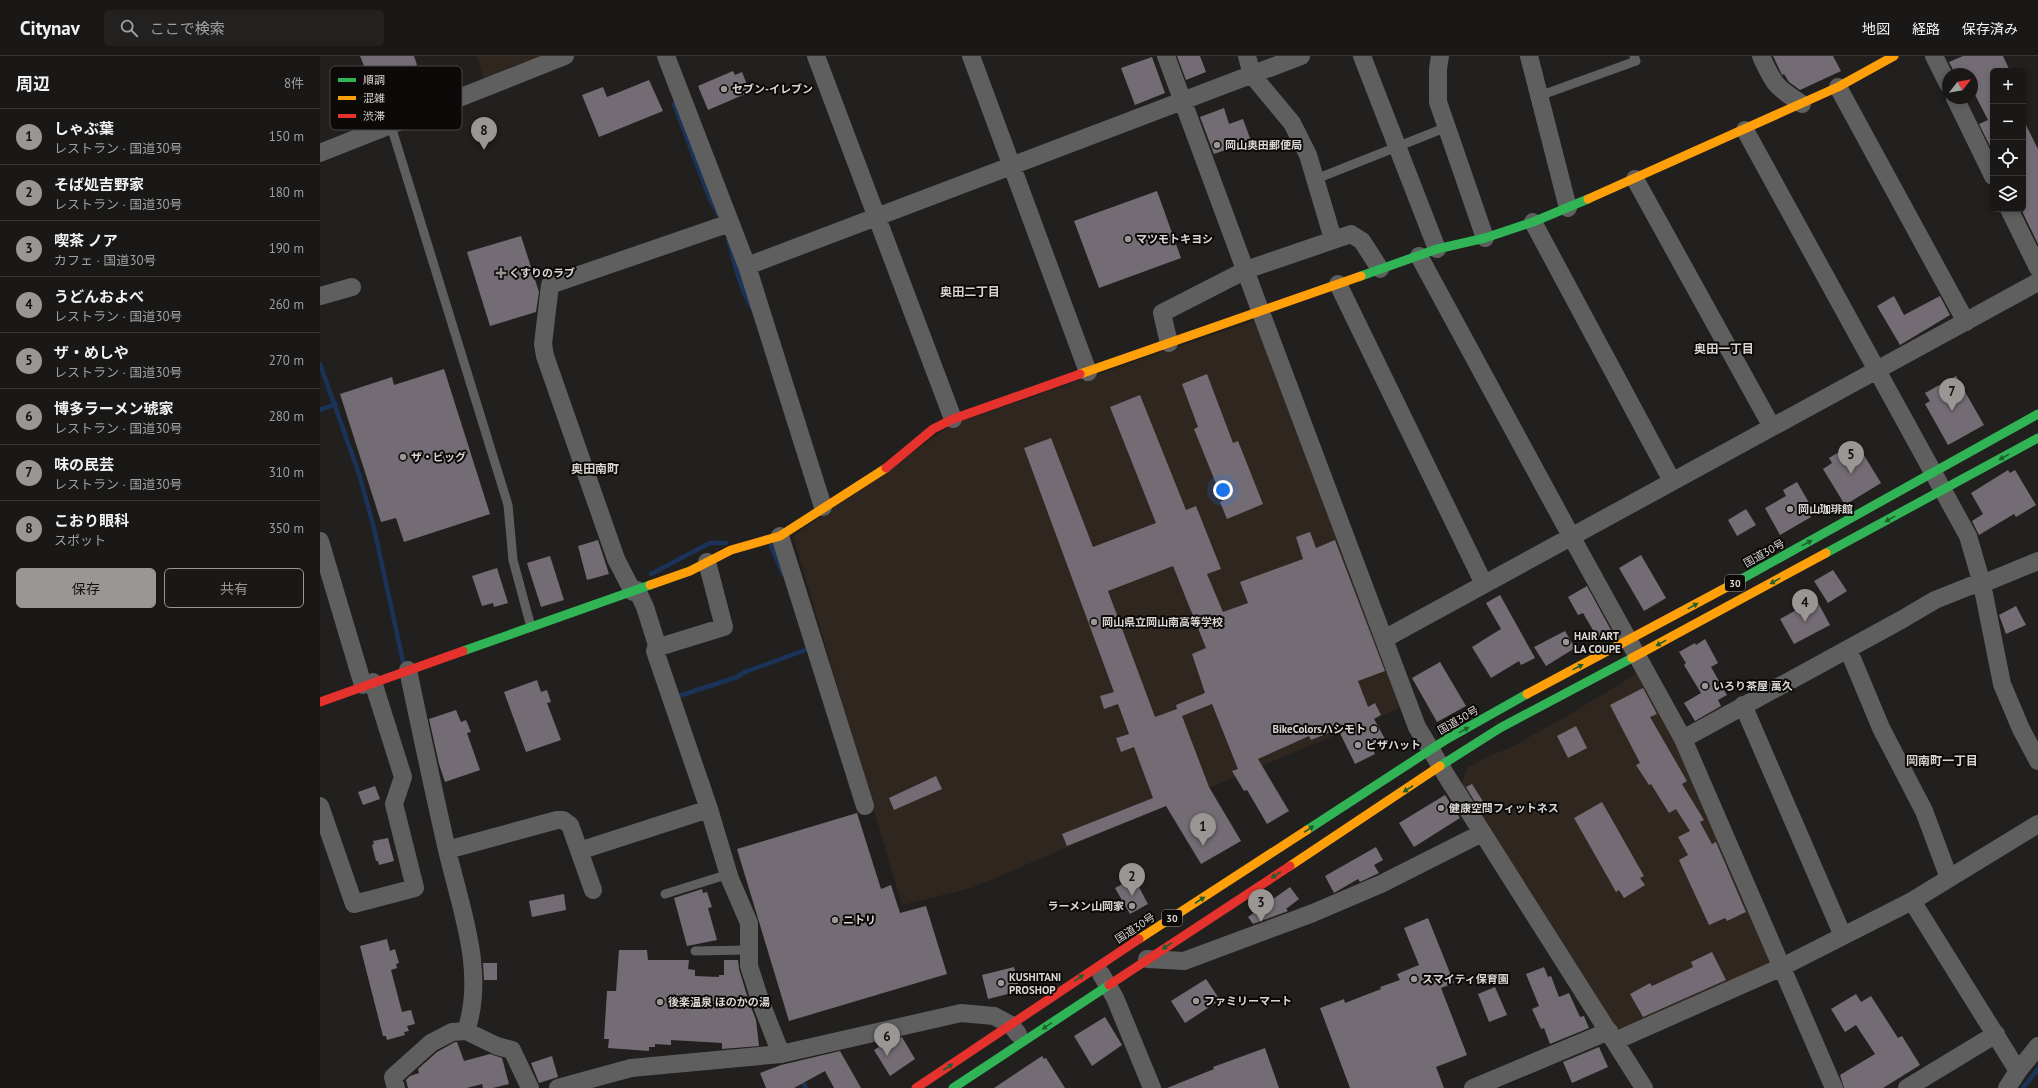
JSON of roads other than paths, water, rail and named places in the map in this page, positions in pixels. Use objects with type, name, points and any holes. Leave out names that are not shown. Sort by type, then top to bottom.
[{"type":"main road","points":[[320,702],[690,571],[732,550],[780,536],[823,507],[885,469],[933,429],[953,419],[1437,249],[1484,238],[1533,222],[1635,179],[1802,104],[1838,87],[1894,56]]},
{"type":"main road","name":"国道30号","points":[[916,1088],[1096,967],[1431,750],[1543,685],[1629,641],[1933,474],[2038,414]]},
{"type":"main road","name":"30","points":[[953,1088],[1147,959],[1413,786],[1455,755],[1500,728],[1637,656],[2038,438]]},
{"type":"street","points":[[462,97],[565,56]]},
{"type":"street","points":[[666,56],[725,224],[747,266],[823,507]]},
{"type":"street","points":[[816,56],[953,419]]},
{"type":"street","points":[[971,56],[1088,372]]},
{"type":"street","points":[[1166,56],[1417,727],[1482,833],[1644,1088]]},
{"type":"street","points":[[1247,56],[1252,75],[1292,123],[1308,155],[1333,239]]},
{"type":"street","points":[[747,266],[1301,56]]},
{"type":"street","points":[[1362,56],[1437,249]]},
{"type":"street","points":[[1440,56],[1438,69],[1438,102],[1484,238]]},
{"type":"street","points":[[1529,56],[1568,208]]},
{"type":"street","points":[[1761,56],[1772,80],[1779,88],[1802,104]]},
{"type":"street","points":[[1934,56],[1942,72]]},
{"type":"street","points":[[1838,87],[1966,322]]},
{"type":"street","points":[[1958,104],[1990,170]]},
{"type":"street","points":[[320,153],[380,130]]},
{"type":"street","points":[[1745,130],[1968,536],[1982,584],[2002,684],[2021,729],[2038,761]]},
{"type":"street","points":[[1635,179],[1772,427]]},
{"type":"street","points":[[2010,212],[2038,268]]},
{"type":"street","points":[[1533,222],[1672,481]]},
{"type":"street","points":[[725,224],[550,285],[543,344],[545,356],[616,559],[645,607],[657,645],[656,648],[673,707],[709,809],[729,874],[749,923],[749,966],[754,983],[786,1053]]},
{"type":"street","points":[[1169,342],[1162,313],[1246,270],[1333,239],[1351,234],[1362,241],[1380,269]]},
{"type":"street","points":[[1419,256],[1683,739],[1834,1088]]},
{"type":"street","points":[[1384,639],[2038,282]]},
{"type":"street","points":[[1338,284],[1484,584]]},
{"type":"street","points":[[320,296],[352,287]]},
{"type":"street","points":[[780,536],[865,806]]},
{"type":"street","points":[[320,541],[368,684],[403,777],[394,804],[415,888],[354,904],[320,806]]},
{"type":"street","points":[[1683,739],[1848,649],[1934,600],[1970,586],[1982,584],[2038,561]]},
{"type":"street","points":[[656,648],[724,627],[707,562]]},
{"type":"street","points":[[1848,649],[1881,728],[1924,811],[1950,878]]},
{"type":"street","points":[[408,670],[447,850],[459,894],[472,967],[474,995],[466,1031]]},
{"type":"street","points":[[1743,705],[1843,936]]},
{"type":"street","points":[[579,851],[709,809]]},
{"type":"street","points":[[447,850],[557,820],[563,820],[570,825],[593,890]]},
{"type":"street","points":[[1473,1088],[1612,1036],[1782,967],[1912,901],[2038,824]]},
{"type":"street","points":[[1147,959],[1184,961],[1313,913],[1381,884],[1482,833]]},
{"type":"street","points":[[1912,901],[2018,1071]]},
{"type":"street","points":[[1096,967],[1108,985],[1152,1088]]},
{"type":"street","points":[[558,1088],[631,1068],[786,1053],[961,1013],[994,1016],[1011,1024],[1022,1042]]},
{"type":"street","points":[[396,1088],[393,1077],[431,1043],[452,1032],[466,1031],[497,1046],[512,1050],[530,1088]]},
{"type":"street","points":[[1907,1088],[1996,1034]]},
{"type":"street","points":[[2008,1088],[2018,1071],[2038,1046]]},
{"type":"lane","points":[[1539,96],[1636,61],[1634,56]]},
{"type":"lane","points":[[1316,179],[1397,145],[1447,127]]},
{"type":"lane","points":[[392,130],[508,505],[513,560],[531,627]]},
{"type":"lane","points":[[665,894],[729,874]]},
{"type":"lane","points":[[695,951],[749,950]]},
{"type":"waterway","points":[[674,104],[710,199],[718,214]]},
{"type":"waterway","points":[[728,239],[741,285],[754,311]]},
{"type":"waterway","points":[[320,364],[359,474],[374,528],[404,666]]},
{"type":"waterway","points":[[320,410],[336,404]]},
{"type":"waterway","points":[[651,574],[710,543],[726,543]]},
{"type":"waterway","points":[[771,546],[783,574]]},
{"type":"waterway","points":[[676,697],[737,677],[745,672],[808,649],[807,645]]},
{"type":"waterway","points":[[2023,1088],[2038,1069]]},
{"type":"waterway","points":[[800,1077],[806,1088]]},
{"type":"place","name":"セブン-イレブン","points":[[724,89]]},
{"type":"place","name":"岡山奥田郵便局","points":[[1217,145]]},
{"type":"place","name":"こおり眼科","points":[[484,150]]},
{"type":"place","name":"マツモトキヨシ","points":[[1128,239]]},
{"type":"place","name":"くすりのラブ","points":[[501,273]]},
{"type":"place","name":"味の民芸","points":[[1952,411]]},
{"type":"place","name":"ザ・ビッグ","points":[[403,457]]},
{"type":"place","name":"ザ・めしや","points":[[1851,474]]},
{"type":"place","name":"岡山珈琲館","points":[[1790,509]]},
{"type":"place","name":"岡山県立岡山南高等学校","points":[[1094,622]]},
{"type":"place","name":"うどんおよべ","points":[[1805,622]]},
{"type":"place","name":"HAIR ART LA COUPE","points":[[1566,642]]},
{"type":"place","name":"いろり茶屋 萬久","points":[[1705,686]]},
{"type":"place","name":"BikeColorsハシモト","points":[[1374,729]]},
{"type":"place","name":"ピザハット","points":[[1358,745]]},
{"type":"place","name":"健康空間フィットネス","points":[[1441,808]]},
{"type":"place","name":"しゃぶ葉","points":[[1203,846]]},
{"type":"place","name":"そば処吉野家","points":[[1132,896]]},
{"type":"place","name":"ラーメン山岡家","points":[[1132,906]]},
{"type":"place","name":"ニトリ","points":[[835,920]]},
{"type":"place","name":"喫茶 ノア","points":[[1261,922]]},
{"type":"place","name":"スマイティ保育園","points":[[1414,979]]},
{"type":"place","name":"KUSHITANI PROSHOP","points":[[1001,983]]},
{"type":"place","name":"ファミリーマート","points":[[1196,1001]]},
{"type":"place","name":"後楽温泉 ほのかの湯","points":[[660,1002]]},
{"type":"place","name":"博多ラーメン琥家","points":[[887,1056]]},
{"type":"district","name":"奥田二丁目","points":[[970,292]]},
{"type":"district","name":"奥田一丁目","points":[[1724,349]]},
{"type":"district","name":"奥田南町","points":[[595,469]]},
{"type":"district","name":"岡南町一丁目","points":[[1942,761]]}]
